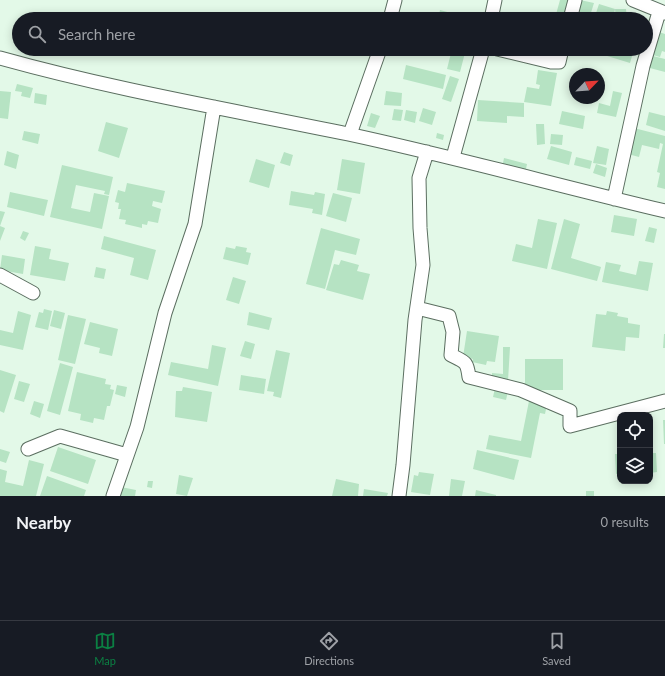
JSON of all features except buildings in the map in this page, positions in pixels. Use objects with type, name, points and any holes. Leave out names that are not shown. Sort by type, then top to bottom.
[{"type":"street","points":[[392,12],[395,0]]},
{"type":"street","points":[[492,12],[495,0]]},
{"type":"street","points":[[572,12],[575,0]]},
{"type":"street","points":[[632,0],[662,13],[653,38]]},
{"type":"street","points":[[350,134],[378,56]]},
{"type":"street","points":[[454,157],[481,56]]},
{"type":"street","points":[[526,56],[551,62],[559,62],[560,56]]},
{"type":"street","points":[[614,199],[643,66],[647,56]]},
{"type":"street","points":[[0,58],[66,76],[350,134],[454,157],[541,181],[665,211]]},
{"type":"street","points":[[113,496],[137,427],[165,313],[195,224],[214,107]]},
{"type":"street","points":[[399,496],[417,308],[423,265],[419,178],[427,152]]},
{"type":"street","points":[[0,275],[33,293]]},
{"type":"street","points":[[417,308],[449,316],[453,332],[451,355],[466,362],[468,365],[469,377],[521,390],[570,411],[570,426],[665,401]]},
{"type":"street","points":[[28,449],[60,436],[127,456]]}]
